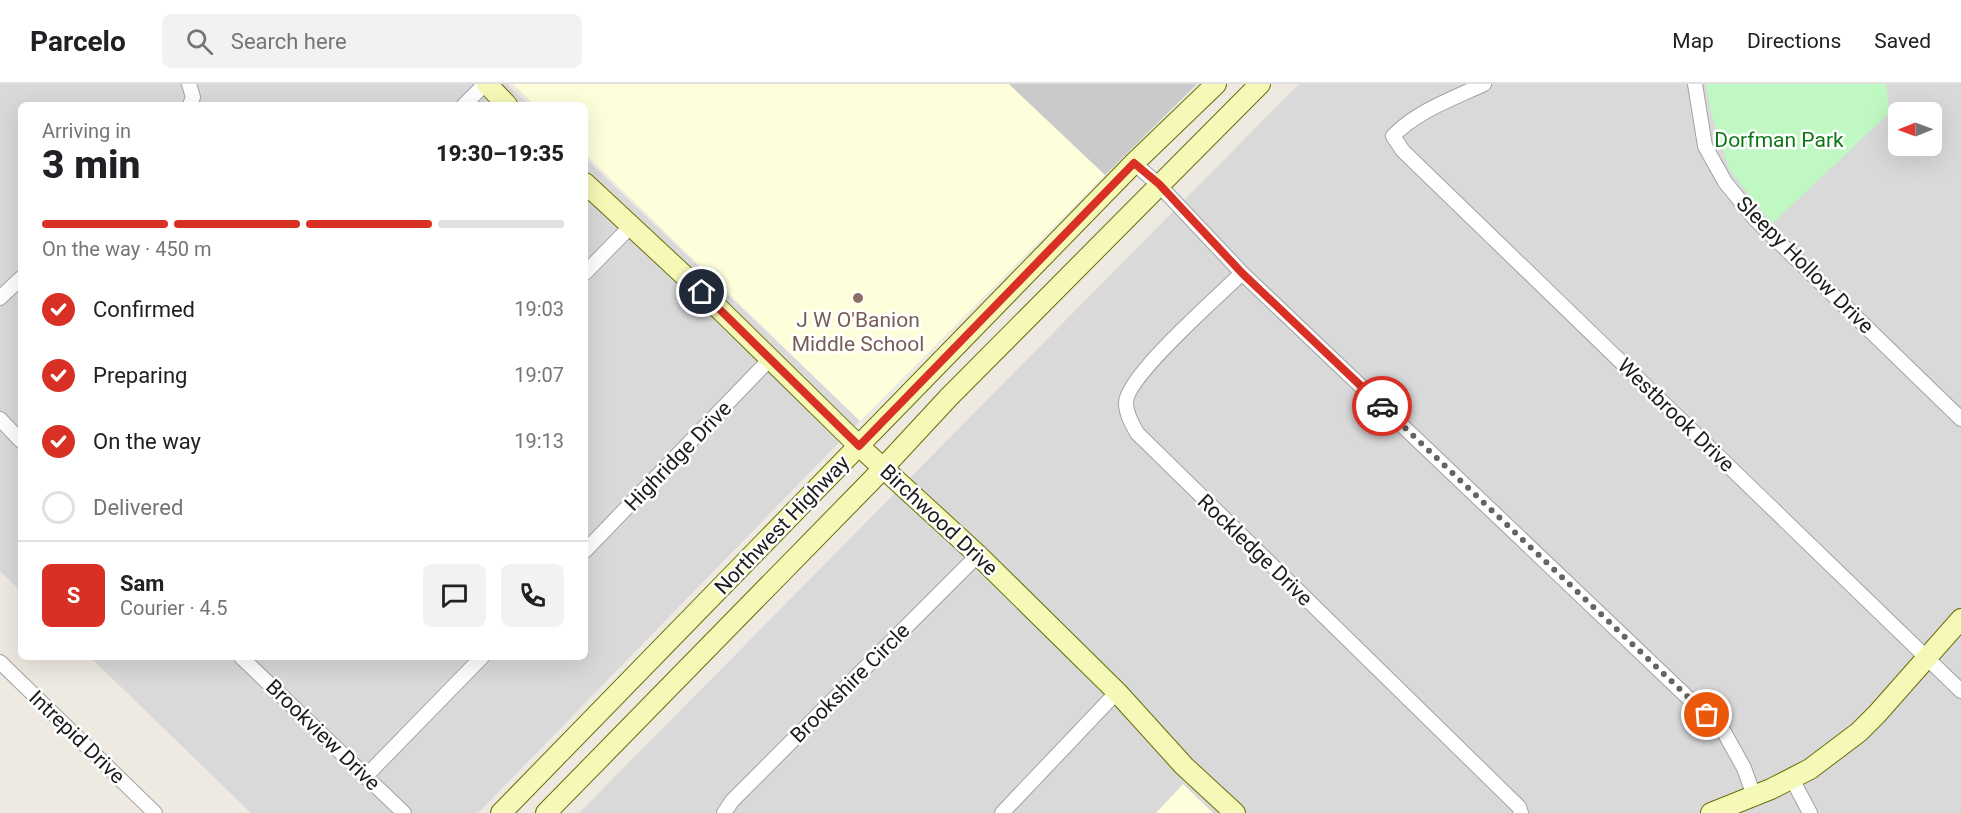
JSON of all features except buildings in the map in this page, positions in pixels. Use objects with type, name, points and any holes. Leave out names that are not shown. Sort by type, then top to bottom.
[{"type":"main road","points":[[486,84],[504,102]]},
{"type":"main road","name":"Northwest Highway","points":[[501,813],[1134,163],[1216,84]]},
{"type":"main road","name":"Northwest Highway","points":[[546,813],[883,468],[949,397],[1260,84]]},
{"type":"main road","name":"Birchwood Drive","points":[[588,186],[702,292],[859,446],[978,555],[1117,692],[1184,766],[1235,813]]},
{"type":"main road","points":[[1711,813],[1771,789],[1810,769],[1858,732],[1877,714],[1961,619]]},
{"type":"street","points":[[189,84],[193,98],[191,102]]},
{"type":"street","points":[[467,102],[486,84]]},
{"type":"street","name":"Westbrook Drive","points":[[1484,84],[1432,108],[1404,125],[1393,136],[1412,160],[1961,691]]},
{"type":"street","name":"Sleepy Hollow Drive","points":[[1695,84],[1706,146],[1725,183],[1755,219],[1961,419]]},
{"type":"street","points":[[1134,163],[1159,184],[1242,273],[1724,732],[1744,768],[1754,796]]},
{"type":"street","points":[[588,270],[630,227]]},
{"type":"street","name":"Rockledge Drive","points":[[1242,273],[1173,339],[1134,382],[1126,402],[1129,417],[1137,433],[1274,569],[1473,759],[1519,807],[1521,813]]},
{"type":"street","points":[[0,298],[18,281]]},
{"type":"street","name":"Highridge Drive","points":[[588,548],[770,360]]},
{"type":"street","points":[[0,420],[18,438]]},
{"type":"street","name":"Brookshire Circle","points":[[724,813],[732,801],[978,555]]},
{"type":"street","name":"Brookview Drive","points":[[243,660],[404,813]]},
{"type":"street","points":[[366,776],[479,660]]},
{"type":"street","name":"Intrepid Drive","points":[[0,662],[155,813]]},
{"type":"street","points":[[1002,813],[1117,692]]},
{"type":"street","points":[[1791,777],[1810,813]]},
{"type":"shaded area","points":[[0,84],[507,84],[526,102],[18,102],[18,588],[0,571]]},
{"type":"shaded area","name":"J W O'Banion Middle School","points":[[513,84],[1009,84],[1105,175],[860,421],[588,157],[588,102],[532,102]]},
{"type":"shaded area","points":[[1009,84],[1197,84],[1105,175]]},
{"type":"shaded area","points":[[1299,84],[1961,84],[1961,813],[579,813]]},
{"type":"shaded area","points":[[588,161],[860,421],[478,813],[251,813],[93,660],[588,660]]},
{"type":"shaded area","points":[[1183,784],[1213,813],[1156,813]]},
{"type":"green space","name":"Dorfman Park","points":[[1706,84],[1886,84],[1889,102],[1888,114],[1772,224],[1729,169],[1711,112]]},
{"type":"way so far","points":[[1382,406],[1707,715]]},
{"type":"place","name":"J W O'Banion Middle School","points":[[858,298]]},
{"type":"route","points":[[702,292],[859,446],[1134,163],[1159,184],[1242,273],[1382,406]]}]
